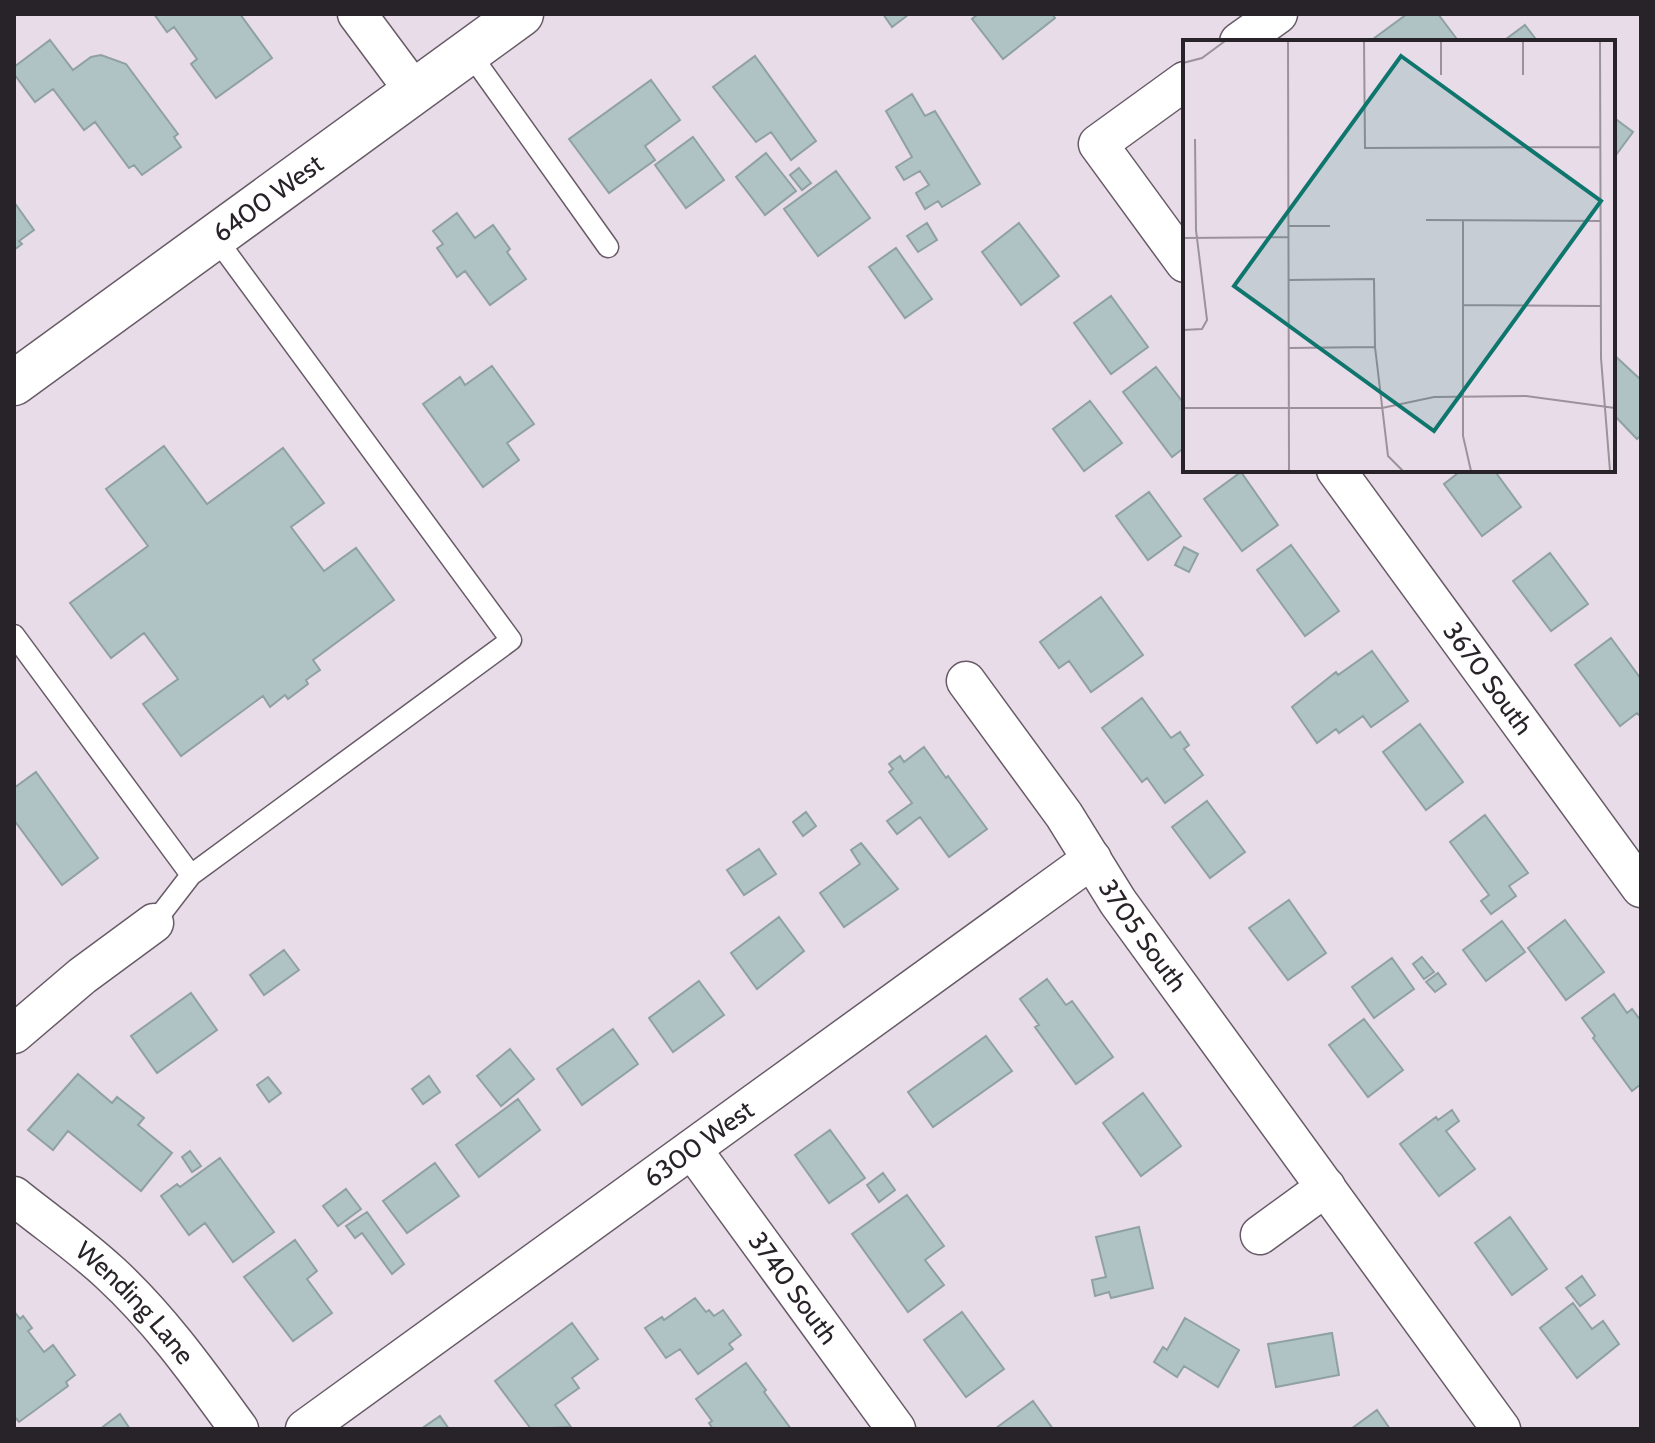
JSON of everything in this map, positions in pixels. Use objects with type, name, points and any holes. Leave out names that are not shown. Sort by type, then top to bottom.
[{"type":"street","points":[[357,14],[415,92]]},
{"type":"street","name":"6400 West","points":[[14,383],[521,14]]},
{"type":"street","points":[[1242,40],[1278,14]]},
{"type":"street","points":[[1183,82],[1098,144],[1183,260]]},
{"type":"street","name":"3670 South","points":[[1337,472],[1641,888]]},
{"type":"street","name":"3705 South","points":[[966,681],[1064,815],[1118,902],[1501,1429]]},
{"type":"street","name":"6300 West","points":[[305,1429],[1092,859]]},
{"type":"street","points":[[14,1034],[82,976],[154,923]]},
{"type":"street","name":"3740 South","points":[[692,1149],[896,1429]]},
{"type":"street","points":[[1260,1235],[1326,1187]]},
{"type":"street","name":"Wending Lane","points":[[14,1196],[108,1271],[135,1298],[188,1359],[239,1429]]},
{"type":"lane","points":[[469,52],[608,247]]},
{"type":"lane","points":[[154,923],[191,875],[511,640],[215,237]]},
{"type":"lane","points":[[14,635],[191,875]]},
{"type":"building","points":[[154,14],[240,14],[272,58],[216,98],[191,64],[197,59],[174,27],[167,32]]},
{"type":"building","points":[[883,14],[907,14],[908,15],[892,27]]},
{"type":"building","points":[[978,14],[1052,14],[1055,18],[1003,59],[972,19]]},
{"type":"building","points":[[1407,14],[1438,14],[1458,40],[1372,40]]},
{"type":"building","points":[[1525,25],[1536,40],[1505,40]]},
{"type":"building","points":[[50,40],[73,70],[91,57],[101,55],[126,64],[178,134],[174,137],[181,147],[142,175],[134,165],[129,168],[95,122],[84,130],[53,89],[35,102],[14,74],[14,67]]},
{"type":"building","points":[[755,56],[816,141],[791,160],[771,132],[756,142],[713,87]]},
{"type":"building","points":[[651,80],[680,120],[645,146],[655,160],[609,193],[569,139]]},
{"type":"building","points":[[912,94],[925,116],[935,111],[980,184],[942,207],[938,201],[925,209],[916,193],[929,185],[920,171],[904,180],[896,167],[912,157],[886,111]]},
{"type":"building","points":[[1615,118],[1633,132],[1615,156]]},
{"type":"building","points":[[693,137],[724,180],[686,208],[655,165]]},
{"type":"building","points":[[766,153],[796,191],[765,215],[736,177]]},
{"type":"building","points":[[799,168],[811,183],[802,190],[790,175]]},
{"type":"building","points":[[836,171],[870,218],[818,256],[784,209]]},
{"type":"building","points":[[14,202],[34,230],[19,241],[22,244],[14,250]]},
{"type":"building","points":[[457,213],[475,238],[493,225],[526,279],[490,305],[465,271],[457,277],[437,248],[443,244],[433,231]]},
{"type":"building","points":[[927,223],[937,240],[918,252],[907,236]]},
{"type":"building","points":[[1019,223],[1059,276],[1021,305],[982,252]]},
{"type":"building","points":[[896,248],[932,299],[905,318],[869,267]]},
{"type":"building","points":[[1111,296],[1148,347],[1111,374],[1074,323]]},
{"type":"building","points":[[1615,356],[1641,380],[1641,435],[1637,439],[1615,416]]},
{"type":"building","points":[[492,366],[534,424],[507,443],[519,460],[483,487],[423,404],[460,377],[465,385]]},
{"type":"building","points":[[1156,367],[1183,402],[1183,449],[1172,457],[1123,392]]},
{"type":"building","points":[[1090,401],[1122,443],[1084,471],[1053,429]]},
{"type":"building","points":[[164,446],[207,504],[283,448],[324,503],[291,527],[324,571],[356,548],[394,600],[313,660],[320,670],[288,699],[285,695],[270,707],[263,696],[181,756],[143,704],[178,679],[144,633],[111,658],[70,603],[148,546],[106,489]]},
{"type":"building","points":[[1241,472],[1278,525],[1242,551],[1204,499]]},
{"type":"building","points":[[1459,472],[1495,472],[1521,507],[1482,536],[1444,484]]},
{"type":"building","points":[[1149,492],[1181,536],[1148,560],[1116,516]]},
{"type":"building","points":[[1291,545],[1339,611],[1305,636],[1257,570]]},
{"type":"building","points":[[1184,547],[1198,554],[1189,572],[1175,565]]},
{"type":"building","points":[[1550,553],[1588,604],[1551,631],[1513,581]]},
{"type":"building","points":[[1101,597],[1143,655],[1091,692],[1069,661],[1059,668],[1040,642]]},
{"type":"building","points":[[1611,638],[1641,679],[1641,717],[1637,713],[1620,726],[1575,665]]},
{"type":"building","points":[[1372,651],[1408,701],[1371,727],[1363,716],[1339,733],[1336,729],[1317,743],[1292,707],[1336,672],[1338,675]]},
{"type":"building","points":[[1142,698],[1171,738],[1180,732],[1189,745],[1184,749],[1203,775],[1165,803],[1147,778],[1142,782],[1102,728]]},
{"type":"building","points":[[1420,724],[1463,782],[1426,810],[1383,752]]},
{"type":"building","points":[[924,747],[987,829],[949,857],[920,817],[897,834],[887,821],[912,803],[889,772],[893,769],[889,764],[900,756],[904,762]]},
{"type":"building","points":[[36,772],[98,858],[62,885],[14,820],[14,788]]},
{"type":"building","points":[[1207,801],[1245,852],[1210,878],[1172,827]]},
{"type":"building","points":[[806,812],[816,826],[803,836],[793,822]]},
{"type":"building","points":[[1485,815],[1528,873],[1509,886],[1516,896],[1491,914],[1481,901],[1489,895],[1450,842]]},
{"type":"building","points":[[861,843],[898,889],[844,927],[820,893],[860,864],[851,850]]},
{"type":"building","points":[[759,849],[776,874],[744,895],[727,870]]},
{"type":"building","points":[[1289,900],[1326,953],[1288,980],[1249,928]]},
{"type":"building","points":[[779,917],[804,951],[757,989],[731,953]]},
{"type":"building","points":[[1565,920],[1604,972],[1566,1000],[1528,948]]},
{"type":"building","points":[[1502,921],[1525,952],[1486,981],[1463,950]]},
{"type":"building","points":[[284,950],[299,970],[264,995],[250,975]]},
{"type":"building","points":[[1422,957],[1434,972],[1424,979],[1413,964]]},
{"type":"building","points":[[1392,958],[1414,989],[1374,1018],[1352,987]]},
{"type":"building","points":[[1438,973],[1446,984],[1435,992],[1426,982]]},
{"type":"building","points":[[1047,979],[1066,1005],[1072,1001],[1113,1057],[1076,1084],[1035,1027],[1039,1025],[1020,999]]},
{"type":"building","points":[[699,981],[724,1015],[673,1052],[649,1018]]},
{"type":"building","points":[[191,993],[217,1030],[157,1073],[131,1036]]},
{"type":"building","points":[[1614,994],[1627,1013],[1632,1009],[1641,1021],[1641,1084],[1632,1091],[1582,1018]]},
{"type":"building","points":[[1364,1019],[1403,1070],[1368,1097],[1329,1045]]},
{"type":"building","points":[[613,1029],[638,1064],[582,1105],[557,1069]]},
{"type":"building","points":[[986,1036],[1012,1071],[933,1127],[908,1092]]},
{"type":"building","points":[[510,1049],[534,1079],[501,1106],[477,1076]]},
{"type":"building","points":[[78,1074],[112,1103],[117,1097],[144,1118],[138,1125],[172,1153],[141,1191],[68,1131],[53,1150],[28,1130]]},
{"type":"building","points":[[429,1076],[440,1092],[423,1104],[412,1089]]},
{"type":"building","points":[[268,1077],[281,1093],[269,1102],[257,1085]]},
{"type":"building","points":[[1143,1093],[1181,1146],[1141,1176],[1103,1123]]},
{"type":"building","points":[[518,1099],[540,1130],[479,1177],[456,1145]]},
{"type":"building","points":[[1452,1110],[1459,1121],[1446,1131],[1475,1169],[1439,1196],[1400,1144],[1436,1117],[1438,1120]]},
{"type":"building","points":[[830,1130],[865,1178],[829,1203],[795,1155]]},
{"type":"building","points":[[190,1151],[201,1166],[192,1172],[182,1157]]},
{"type":"building","points":[[220,1158],[274,1232],[233,1262],[205,1223],[189,1235],[161,1196],[177,1184],[180,1187]]},
{"type":"building","points":[[435,1163],[459,1196],[407,1233],[383,1201]]},
{"type":"building","points":[[883,1173],[895,1190],[879,1202],[867,1185]]},
{"type":"building","points":[[346,1189],[361,1209],[338,1226],[323,1206]]},
{"type":"building","points":[[907,1195],[944,1246],[925,1260],[944,1285],[908,1312],[852,1234]]},
{"type":"building","points":[[367,1212],[404,1264],[392,1274],[362,1233],[355,1238],[346,1226]]},
{"type":"building","points":[[1510,1217],[1547,1269],[1512,1295],[1475,1243]]},
{"type":"building","points":[[1139,1227],[1153,1288],[1111,1298],[1109,1292],[1095,1296],[1092,1280],[1106,1277],[1096,1237]]},
{"type":"building","points":[[295,1240],[317,1271],[307,1279],[332,1313],[293,1341],[244,1277]]},
{"type":"building","points":[[1582,1276],[1595,1295],[1580,1306],[1566,1288]]},
{"type":"building","points":[[695,1298],[706,1312],[709,1310],[714,1316],[723,1310],[741,1335],[729,1344],[733,1349],[698,1374],[680,1349],[666,1358],[645,1328],[662,1317],[664,1320]]},
{"type":"building","points":[[1573,1303],[1592,1329],[1603,1321],[1619,1344],[1577,1378],[1540,1328]]},
{"type":"building","points":[[14,1311],[20,1319],[23,1316],[32,1328],[28,1331],[44,1352],[53,1345],[75,1375],[66,1382],[68,1386],[19,1422],[14,1416]]},
{"type":"building","points":[[962,1312],[1004,1369],[966,1397],[924,1340]]},
{"type":"building","points":[[1185,1318],[1239,1350],[1218,1387],[1184,1366],[1177,1377],[1154,1362],[1163,1347],[1167,1350]]},
{"type":"building","points":[[572,1323],[598,1359],[572,1378],[579,1388],[555,1405],[571,1427],[531,1429],[495,1381]]},
{"type":"building","points":[[1332,1333],[1339,1375],[1276,1387],[1268,1344]]},
{"type":"building","points":[[746,1363],[791,1429],[713,1429],[709,1423],[712,1421],[696,1399]]},
{"type":"building","points":[[1033,1401],[1053,1429],[996,1428]]},
{"type":"building","points":[[1377,1410],[1390,1429],[1351,1429]]},
{"type":"building","points":[[120,1414],[130,1429],[100,1429]]},
{"type":"building","points":[[440,1416],[449,1429],[421,1429]]}]
